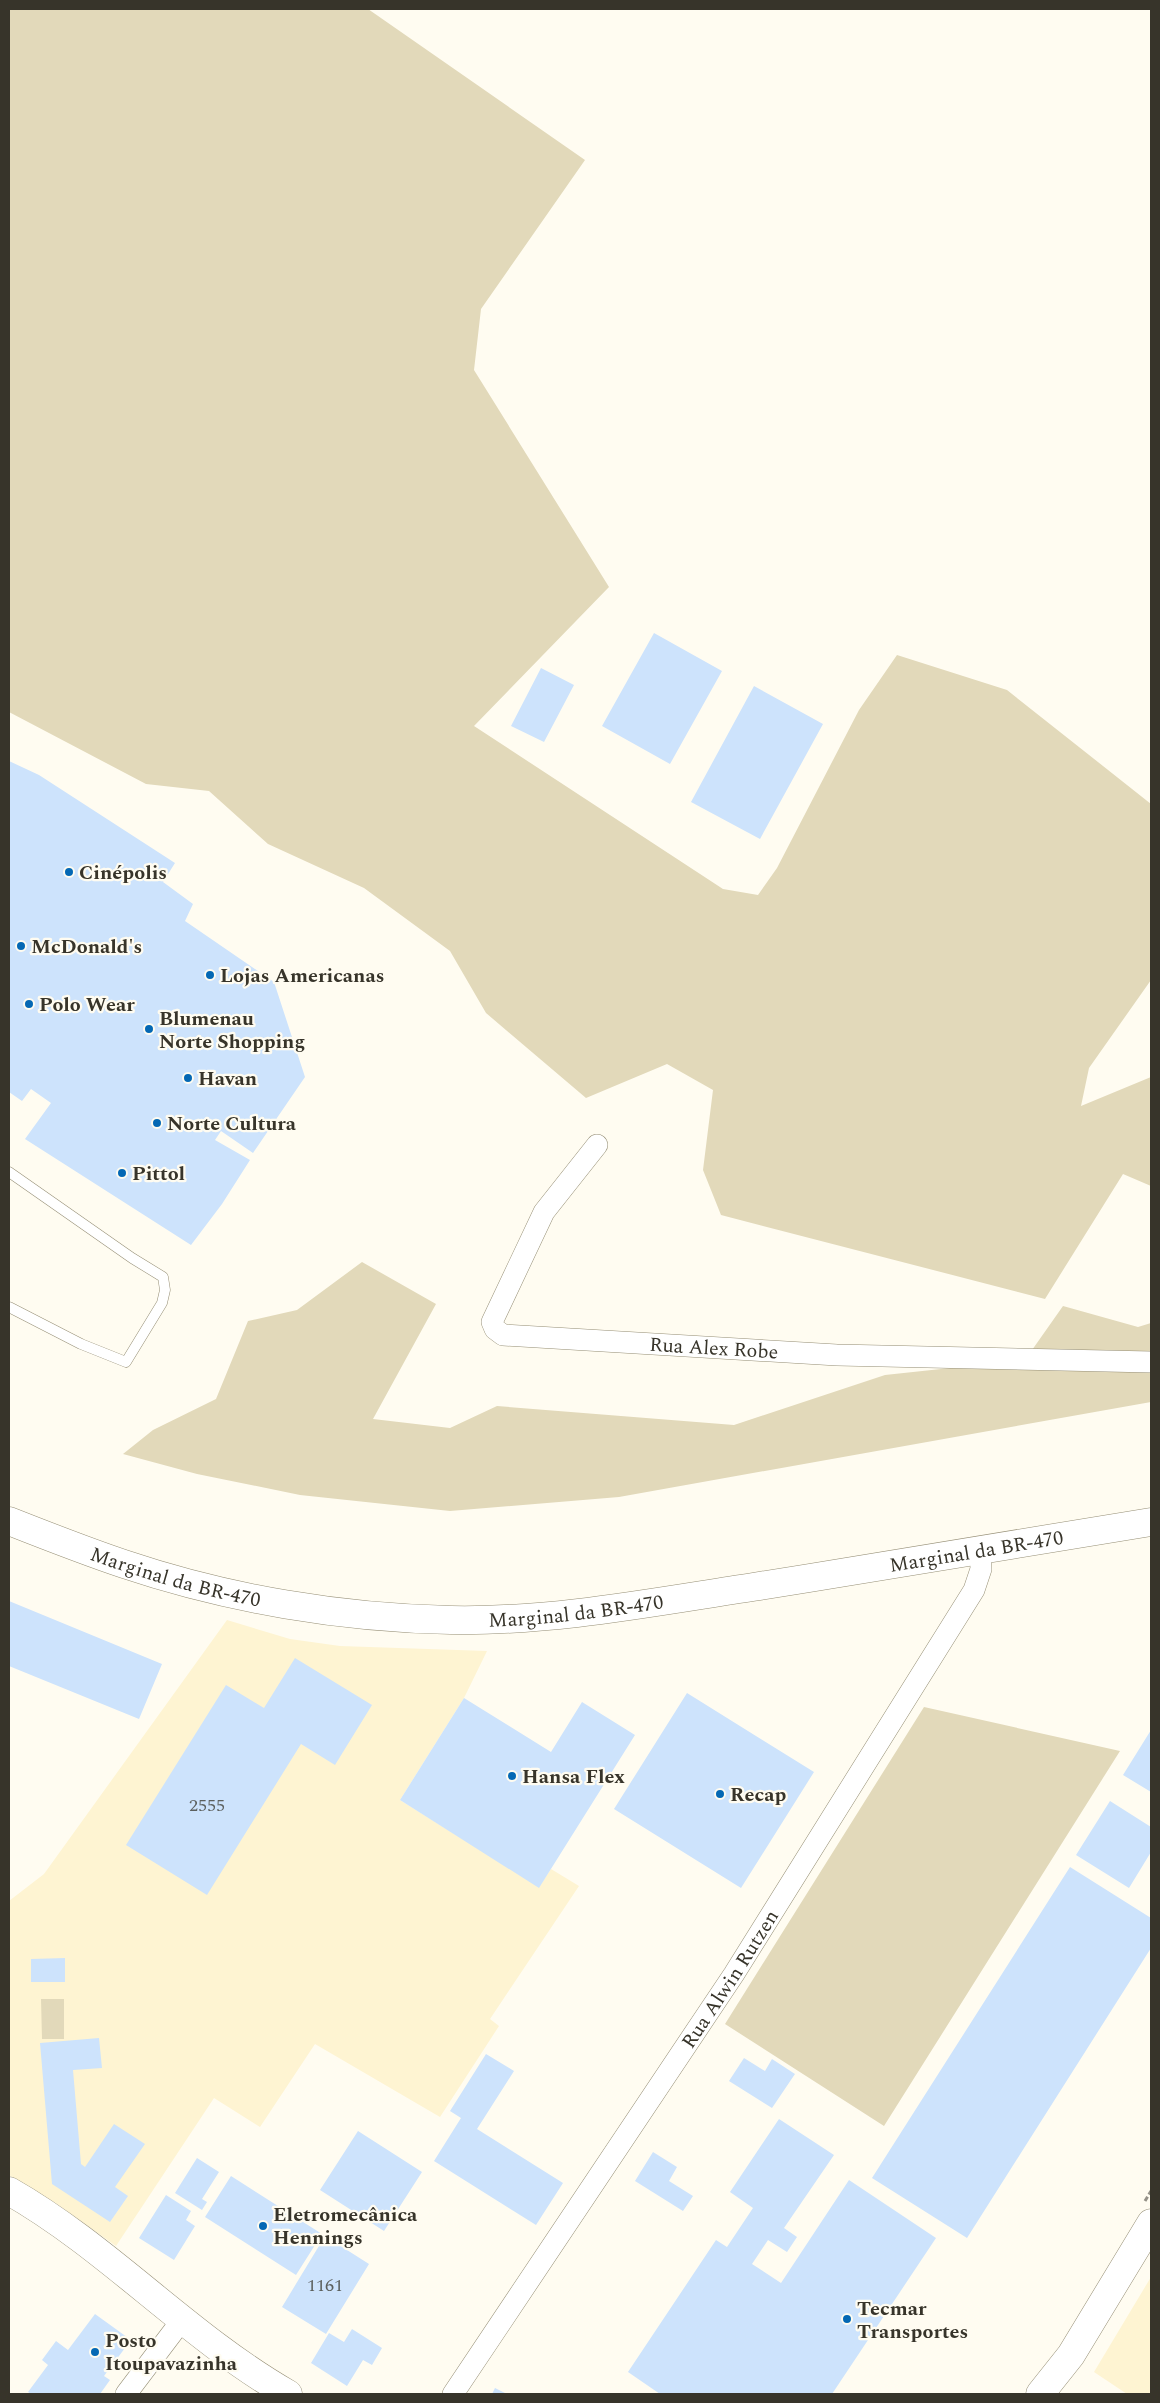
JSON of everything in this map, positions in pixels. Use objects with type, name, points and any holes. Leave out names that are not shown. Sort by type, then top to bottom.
[{"type":"main road","name":"Marginal da BR-470","points":[[9,1521],[125,1565],[185,1582],[329,1611],[450,1620],[484,1620],[573,1613],[980,1551],[1151,1522]]},
{"type":"main road","points":[[9,2190],[68,2228],[182,2320],[239,2363],[288,2394]]},
{"type":"main road","points":[[1040,2394],[1071,2355],[1151,2223]]},
{"type":"street","name":"Rua Alex Robe","points":[[597,1145],[544,1212],[492,1322],[495,1329],[503,1335],[837,1355],[1151,1362]]},
{"type":"street","name":"Rua Alwin Rutzen","points":[[453,2394],[719,1997],[860,1774],[974,1590],[981,1569],[980,1551]]},
{"type":"street","points":[[126,2394],[182,2320]]},
{"type":"lane","points":[[9,1172],[132,1258],[163,1277],[166,1290],[162,1303],[126,1362],[81,1344],[9,1307]]},
{"type":"shaded area","points":[[9,9],[368,9],[585,160],[481,309],[474,370],[609,587],[474,726],[723,889],[758,895],[777,868],[859,710],[897,655],[1007,690],[1151,804],[1151,980],[1089,1068],[1081,1106],[1151,1077],[1151,1186],[1123,1174],[1045,1299],[721,1215],[703,1170],[713,1090],[667,1064],[586,1098],[486,1013],[450,951],[364,888],[268,844],[209,791],[146,784],[9,712]]},
{"type":"shaded area","points":[[362,1262],[436,1304],[373,1419],[450,1428],[497,1406],[734,1425],[885,1375],[1025,1360],[1063,1306],[1138,1327],[1151,1323],[1151,1402],[619,1497],[450,1511],[300,1495],[197,1474],[123,1454],[153,1430],[216,1399],[248,1321],[297,1310]]},
{"type":"shaded area","points":[[227,1620],[290,1639],[340,1646],[487,1651],[464,1698],[400,1800],[539,1887],[551,1869],[579,1886],[490,2019],[499,2026],[440,2117],[315,2044],[260,2127],[214,2098],[116,2246],[57,2204],[9,2175],[9,1901],[44,1874]]},
{"type":"shaded area","points":[[924,1707],[1120,1751],[884,2126],[725,2024]]},
{"type":"shaded area","points":[[41,1999],[64,1999],[64,2039],[42,2039]]},
{"type":"shaded area","points":[[1151,2277],[1151,2394],[1127,2394],[1094,2372]]},
{"type":"building","points":[[654,633],[722,671],[670,764],[602,726]]},
{"type":"building","points":[[541,668],[574,685],[544,742],[511,726]]},
{"type":"building","points":[[754,686],[823,724],[760,839],[691,802]]},
{"type":"building","name":"Blumenau Norte Shopping","points":[[9,761],[39,775],[175,863],[163,882],[193,904],[185,921],[274,982],[305,1077],[253,1153],[221,1131],[215,1140],[250,1160],[222,1204],[191,1245],[25,1139],[51,1103],[31,1089],[22,1101],[9,1092]]},
{"type":"building","points":[[9,1601],[162,1664],[139,1719],[9,1666]]},
{"type":"building","points":[[295,1658],[372,1705],[335,1765],[301,1744],[207,1895],[126,1845],[226,1685],[264,1708]]},
{"type":"building","points":[[687,1693],[814,1772],[741,1888],[614,1809]]},
{"type":"building","name":"Hansa Flex","points":[[464,1698],[551,1752],[582,1702],[635,1735],[539,1888],[400,1800]]},
{"type":"building","points":[[1151,1730],[1151,1792],[1123,1775]]},
{"type":"building","points":[[1110,1801],[1151,1827],[1151,1852],[1129,1888],[1076,1855]]},
{"type":"building","points":[[1070,1867],[1151,1918],[1151,1948],[967,2238],[872,2178]]},
{"type":"building","points":[[65,1958],[65,1982],[31,1982],[31,1959]]},
{"type":"building","points":[[99,2038],[102,2068],[73,2070],[81,2164],[85,2167],[114,2124],[145,2144],[115,2187],[128,2196],[110,2222],[52,2184],[40,2043]]},
{"type":"building","points":[[486,2054],[514,2071],[477,2129],[563,2183],[536,2225],[434,2161],[461,2118],[450,2111]]},
{"type":"building","points":[[744,2058],[765,2071],[772,2059],[795,2074],[772,2108],[729,2081]]},
{"type":"building","points":[[779,2119],[834,2155],[784,2228],[797,2237],[787,2252],[768,2240],[752,2264],[781,2283],[849,2180],[936,2238],[832,2394],[660,2394],[628,2372],[716,2240],[727,2247],[753,2208],[730,2192]]},
{"type":"building","points":[[358,2131],[422,2172],[384,2231],[320,2190]]},
{"type":"building","points":[[653,2152],[677,2167],[669,2181],[693,2196],[683,2211],[635,2181]]},
{"type":"building","points":[[197,2158],[219,2172],[202,2199],[207,2202],[202,2210],[175,2193]]},
{"type":"building","name":"Eletromecânica Hennings","points":[[231,2176],[322,2234],[296,2275],[205,2217]]},
{"type":"building","points":[[166,2195],[191,2211],[186,2220],[195,2226],[174,2260],[139,2238]]},
{"type":"building","points":[[325,2236],[369,2264],[326,2334],[282,2307]]},
{"type":"building","points":[[95,2314],[131,2340],[104,2376],[110,2380],[100,2394],[31,2394],[28,2392],[48,2365],[42,2360],[56,2341],[68,2350]]},
{"type":"building","points":[[352,2329],[382,2348],[372,2365],[363,2360],[347,2386],[311,2363],[329,2333],[344,2342]]},
{"type":"building","points":[[495,2388],[507,2394],[492,2394]]},
{"type":"place","name":"Cinépolis","points":[[69,872]]},
{"type":"place","name":"McDonald's","points":[[21,946]]},
{"type":"place","name":"Lojas Americanas","points":[[210,975]]},
{"type":"place","name":"Polo Wear","points":[[29,1004]]},
{"type":"place","name":"Blumenau Norte Shopping","points":[[149,1029]]},
{"type":"place","name":"Havan","points":[[188,1078]]},
{"type":"place","name":"Norte Cultura","points":[[157,1123]]},
{"type":"place","name":"Pittol","points":[[122,1173]]},
{"type":"place","name":"Hansa Flex","points":[[512,1776]]},
{"type":"place","name":"Recap","points":[[720,1794]]},
{"type":"place","name":"Eletromecânica Hennings","points":[[263,2226]]},
{"type":"place","name":"Tecmar Transportes","points":[[847,2319]]},
{"type":"place","name":"Posto Itoupavazinha","points":[[95,2352]]}]
